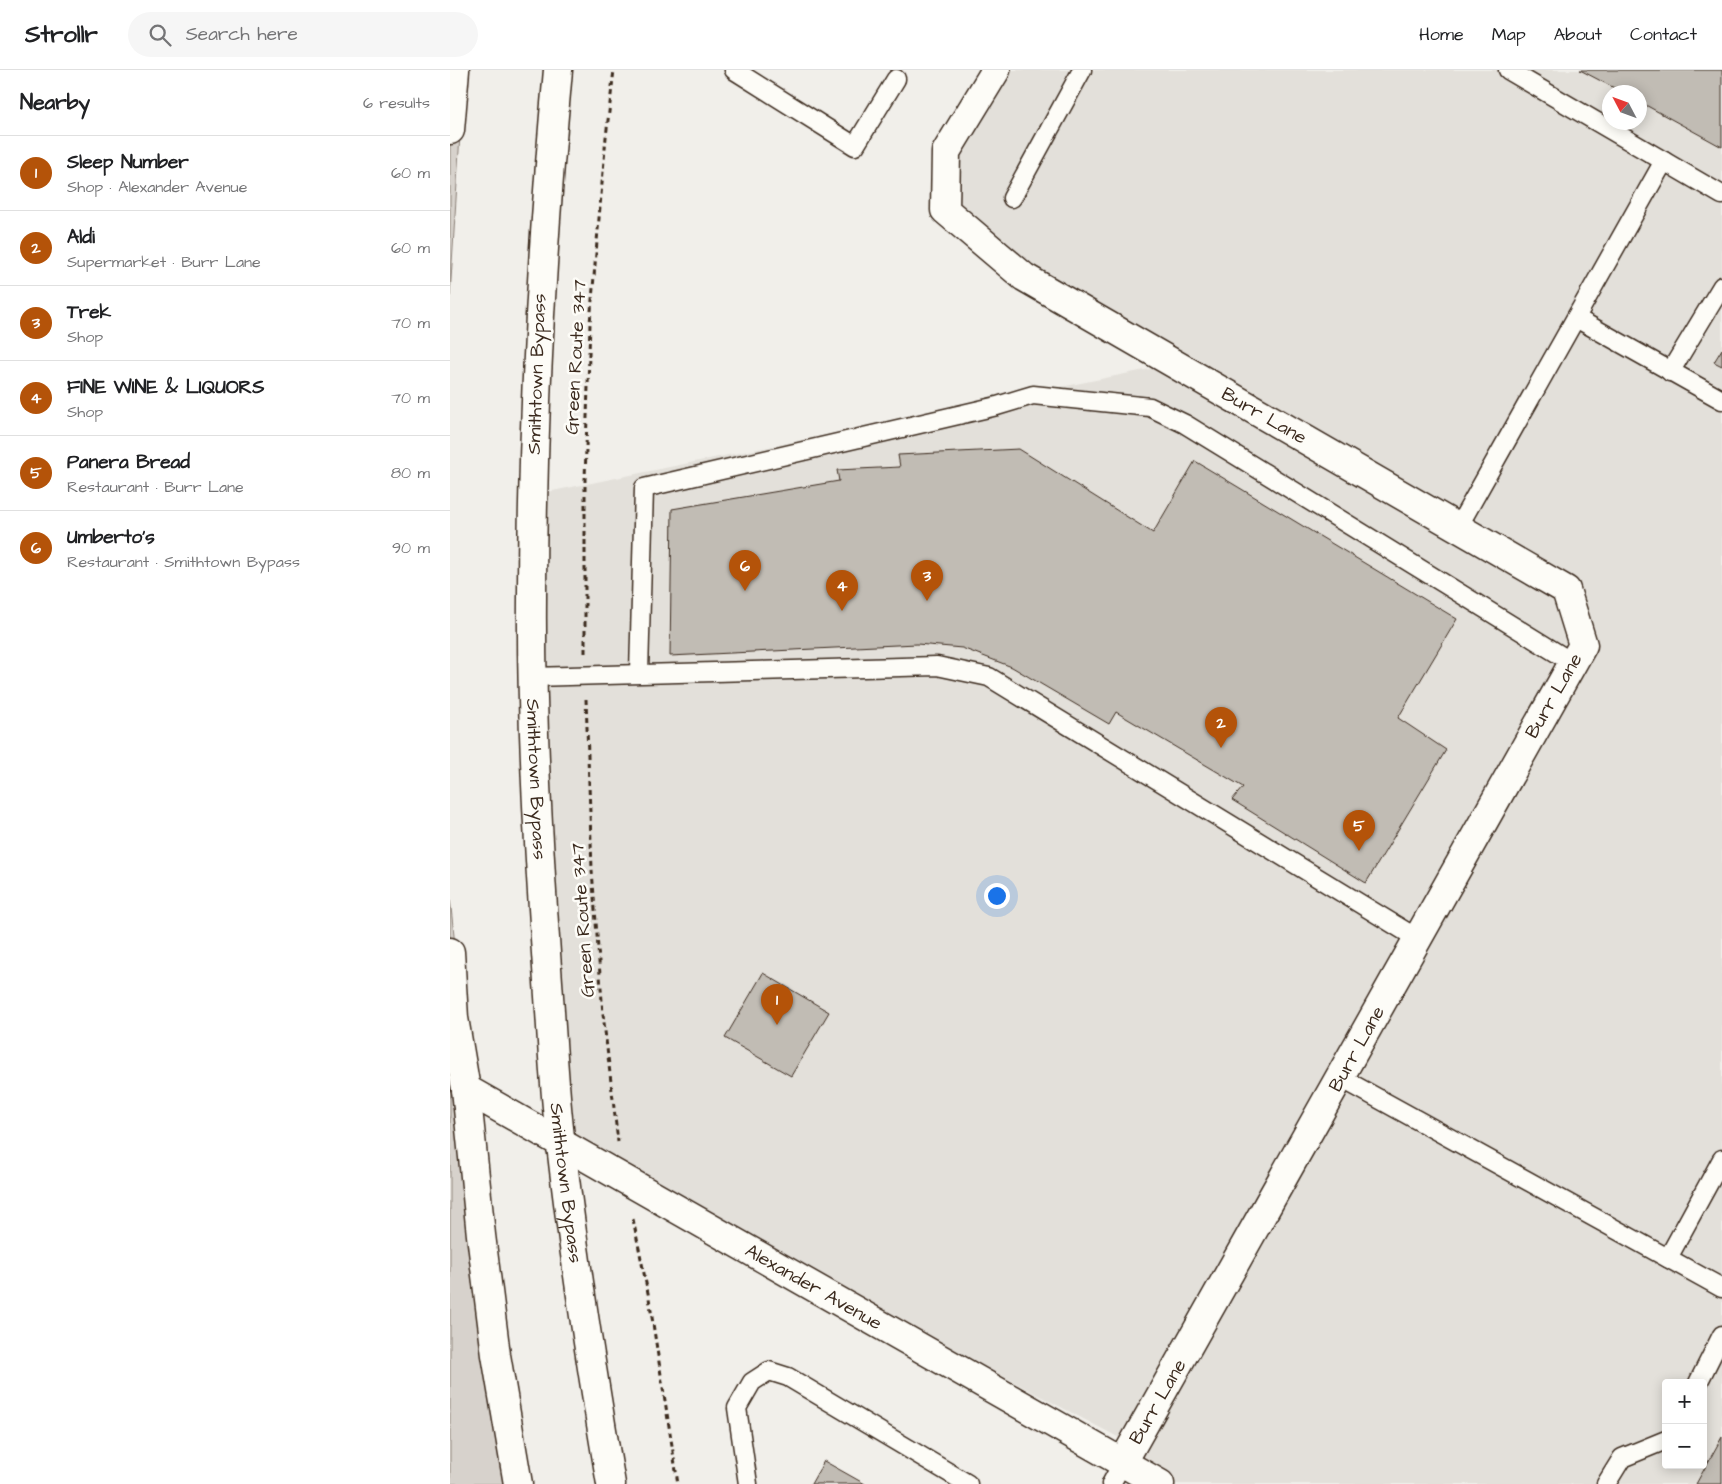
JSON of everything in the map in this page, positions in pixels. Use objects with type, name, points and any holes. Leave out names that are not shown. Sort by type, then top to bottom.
[{"type":"main road","points":[[450,130],[455,70]]},
{"type":"main road","name":"Smithtown Bypass","points":[[558,70],[542,260],[536,380],[532,533],[532,677],[540,878],[560,1143],[577,1270],[611,1484]]},
{"type":"main road","name":"Burr Lane","points":[[996,70],[946,152],[945,210],[1024,277],[1566,590],[1583,646],[1117,1473]]},
{"type":"main road","points":[[450,952],[455,1084],[481,1235],[494,1337],[518,1484]]},
{"type":"main road","name":"Alexander Avenue","points":[[455,1084],[560,1143],[1117,1473],[1160,1484]]},
{"type":"lane","points":[[734,70],[856,146],[893,73]]},
{"type":"lane","points":[[1012,198],[1082,70]]},
{"type":"lane","points":[[1508,70],[1722,195]]},
{"type":"lane","points":[[1458,527],[1664,161]]},
{"type":"lane","points":[[1670,372],[1722,286]]},
{"type":"lane","points":[[1576,318],[1722,400]]},
{"type":"lane","points":[[639,673],[644,488],[996,406],[1033,395],[1150,407],[1185,424],[1573,663]]},
{"type":"lane","points":[[532,677],[937,666],[990,677],[1418,939]]},
{"type":"lane","points":[[1341,1078],[1722,1288]]},
{"type":"lane","points":[[1668,1258],[1722,1158]]},
{"type":"lane","points":[[1700,1379],[1722,1336]]},
{"type":"lane","points":[[748,1484],[737,1408],[752,1382],[769,1371],[788,1377],[968,1484]]},
{"type":"lane","points":[[1606,1484],[1622,1458],[1662,1442]]},
{"type":"path","name":"Green Route 347","points":[[585,646],[585,480],[590,323],[606,137],[614,70]]},
{"type":"path","name":"Green Route 347","points":[[586,714],[592,870],[603,1014],[614,1123]]},
{"type":"path","points":[[649,1298],[678,1484]]},
{"type":"shaded area","points":[[450,70],[464,70],[450,296]]},
{"type":"shaded area","points":[[996,70],[1722,70],[1722,1484],[1161,1484],[1123,1462],[1133,1445],[560,1143],[533,495],[1174,364],[945,210],[946,152]]},
{"type":"shaded area","points":[[450,898],[512,1484],[450,1484]]},
{"type":"building","points":[[1580,70],[1722,70],[1722,147],[1647,106],[1647,85],[1609,85]]},
{"type":"building","points":[[1722,349],[1722,366],[1714,362]]},
{"type":"building","points":[[1019,449],[1153,533],[1195,461],[1457,619],[1398,718],[1446,750],[1366,883],[1232,800],[1243,787],[1116,712],[1109,724],[1012,667],[962,648],[917,644],[670,656],[672,509],[839,481],[837,470],[900,467],[898,455]]},
{"type":"building","points":[[763,973],[829,1012],[791,1076],[725,1038]]},
{"type":"building","points":[[1722,1437],[1722,1484],[1696,1484],[1704,1469],[1707,1469],[1707,1464]]},
{"type":"building","points":[[824,1461],[865,1484],[811,1484]]},
{"type":"place","name":"Umberto's","points":[[745,591]]},
{"type":"place","name":"Trek","points":[[927,601]]},
{"type":"place","name":"FINE WINE & LIQUORS","points":[[842,611]]},
{"type":"place","name":"Aldi","points":[[1221,748]]},
{"type":"place","name":"Panera Bread","points":[[1359,851]]},
{"type":"place","name":"Sleep Number","points":[[777,1025]]}]
